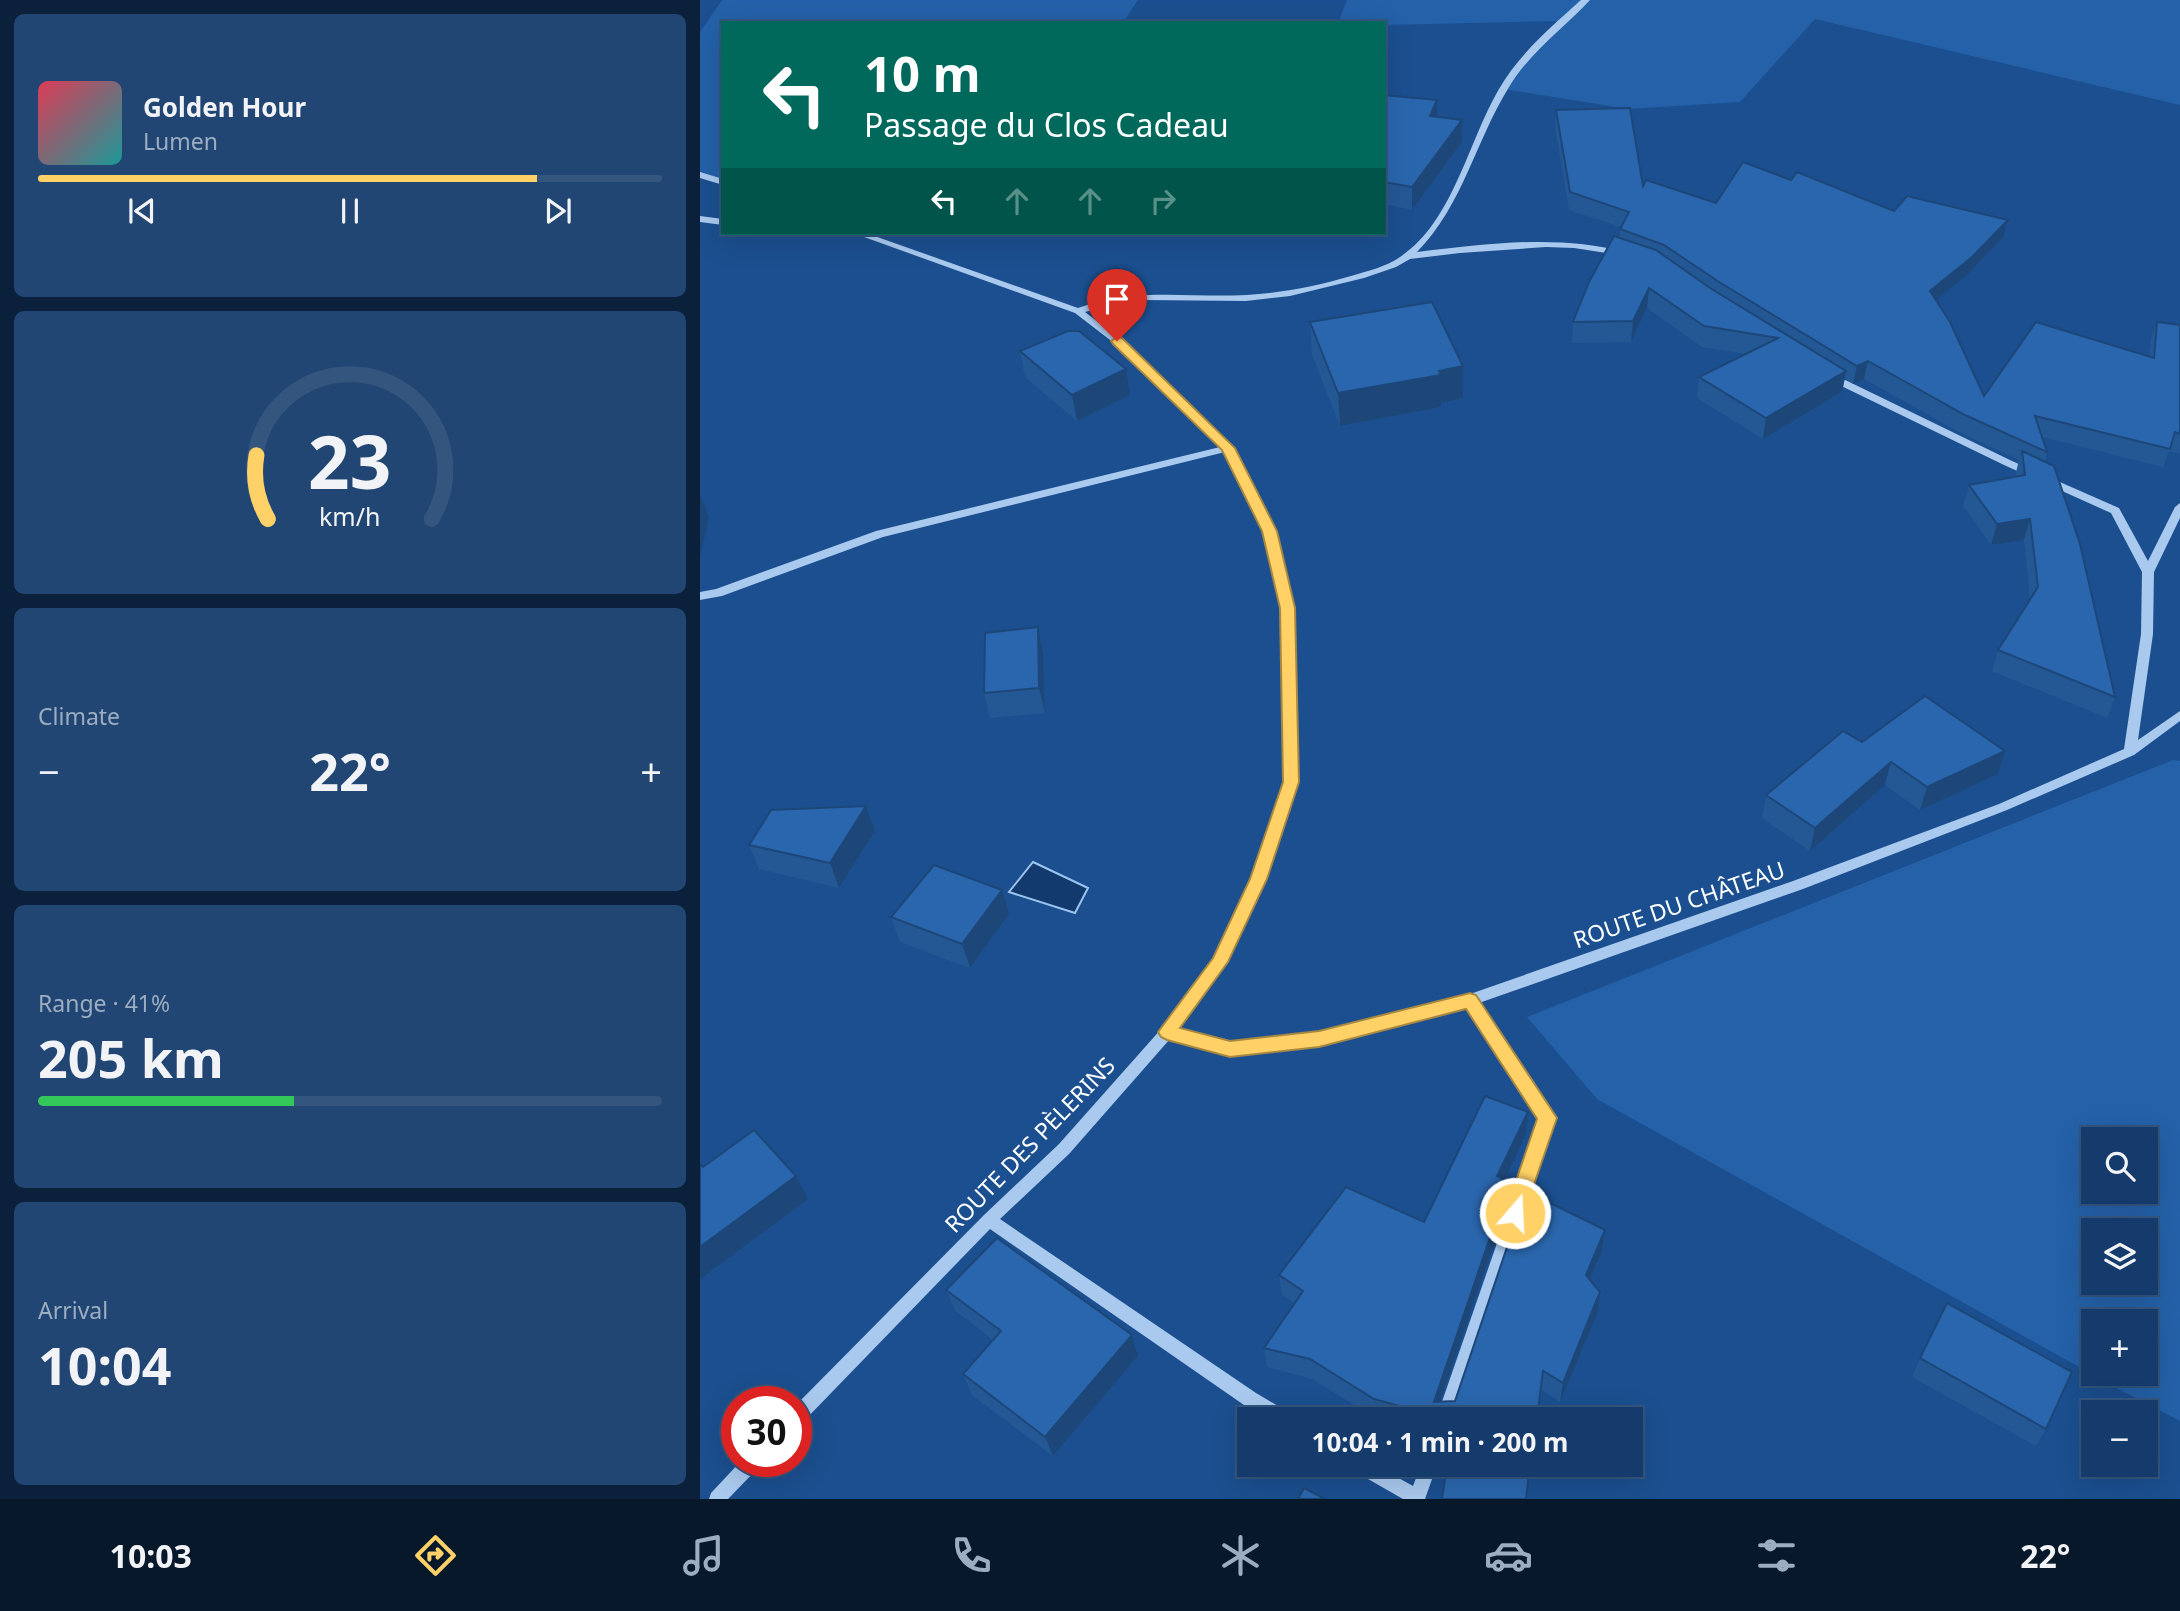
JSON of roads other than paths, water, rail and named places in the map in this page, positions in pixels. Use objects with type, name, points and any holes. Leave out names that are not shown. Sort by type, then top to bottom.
[{"type":"street","points":[[1408,256],[1431,228],[1462,181],[1503,89],[1520,65],[1586,0]]},
{"type":"street","points":[[700,175],[721,181]]},
{"type":"street","points":[[700,219],[721,222]]},
{"type":"street","name":"ROUTE DES PÈLERINS","points":[[812,1402],[989,1220],[1064,1149],[1167,1032],[1219,962],[1258,879],[1291,782],[1287,608],[1270,531],[1228,448],[1117,341],[1078,311],[864,235]]},
{"type":"street","points":[[1078,311],[1104,301],[1130,297],[1245,298],[1294,294],[1380,270],[1408,256],[1543,244],[1612,250],[1635,258]]},
{"type":"street","points":[[1826,374],[1861,394],[2115,511],[2148,572]]},
{"type":"street","points":[[700,596],[718,593],[880,534],[1228,448]]},
{"type":"street","points":[[2130,752],[2147,634],[2148,572],[2180,507]]},
{"type":"street","name":"ROUTE DU CHÂTEAU","points":[[1167,1032],[1230,1049],[1319,1039],[1470,1000],[1798,885],[2003,807],[2130,752],[2180,715]]},
{"type":"street","points":[[1448,1407],[1547,1118],[1470,1000]]},
{"type":"street","points":[[989,1220],[1265,1407]]},
{"type":"street","points":[[717,1499],[738,1477]]},
{"type":"street","points":[[1381,1477],[1417,1498],[1425,1477]]}]
